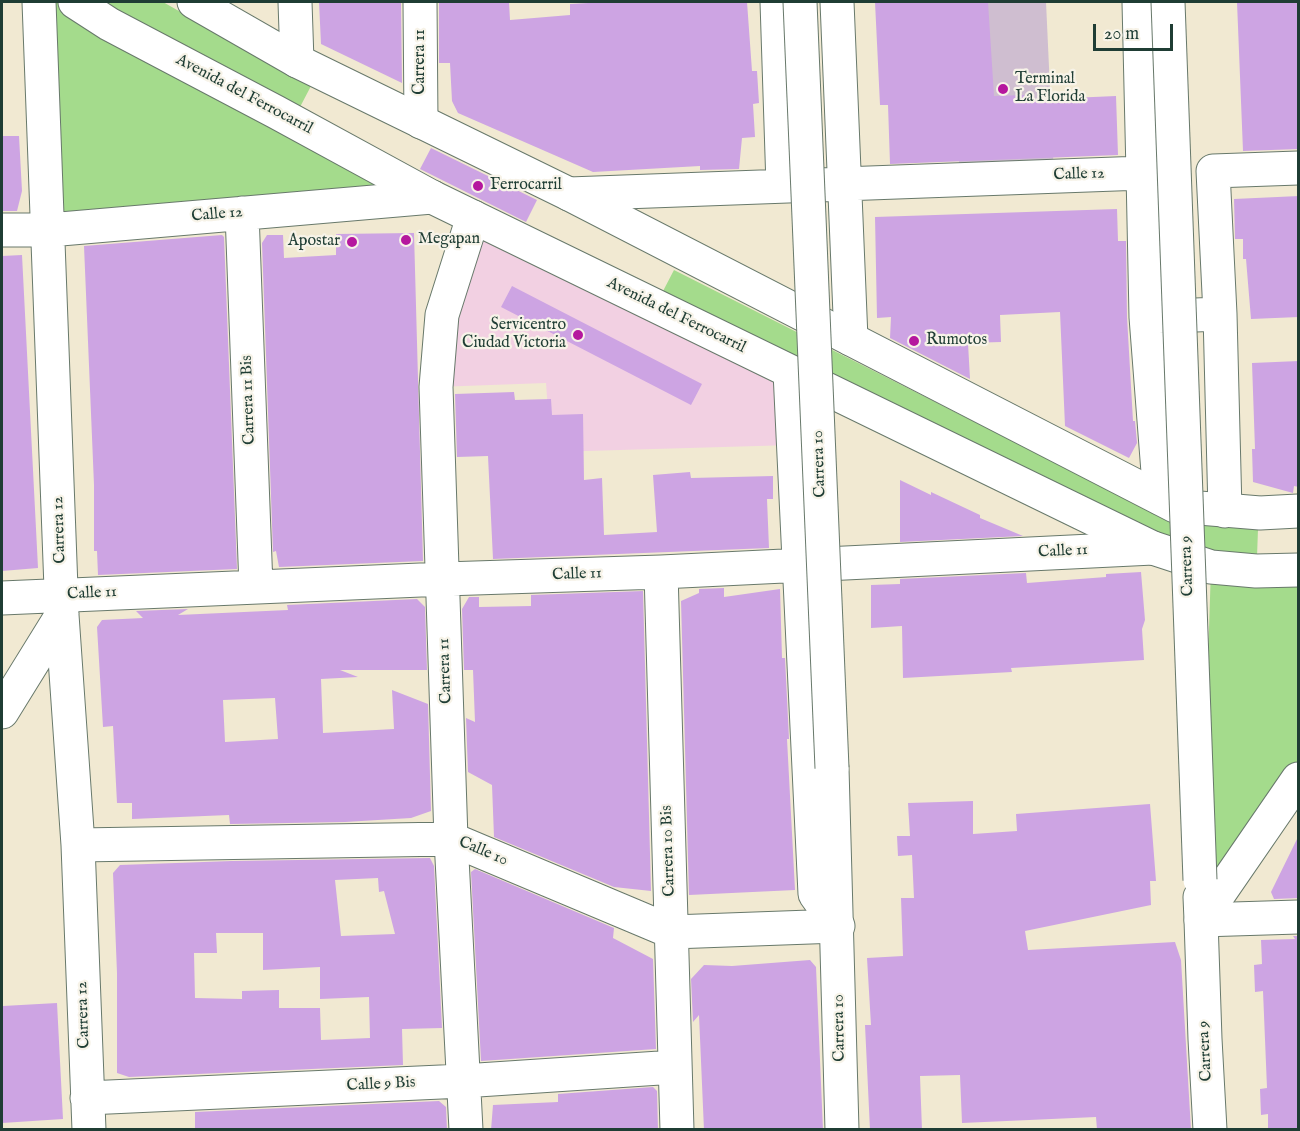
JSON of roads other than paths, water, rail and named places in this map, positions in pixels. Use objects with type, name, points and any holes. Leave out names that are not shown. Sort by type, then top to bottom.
[{"type":"street","name":"Carrera 12","points":[[39,2],[62,605],[78,845],[88,1114]]},
{"type":"street","name":"Avenida del Ferrocarril","points":[[75,2],[110,24],[432,197],[1153,548],[1211,567],[1256,571],[1299,570]]},
{"type":"street","points":[[194,2],[297,61],[569,194],[1175,506],[1260,513],[1299,511]]},
{"type":"street","points":[[295,2],[297,61]]},
{"type":"street","name":"Carrera 11","points":[[420,2],[421,122]]},
{"type":"street","points":[[777,2],[783,186]]},
{"type":"street","name":"Carrera 10","points":[[800,2],[838,926],[842,1130]]},
{"type":"street","points":[[837,2],[851,339]]},
{"type":"street","points":[[1139,2],[1146,317],[1160,498]]},
{"type":"street","name":"Carrera 9","points":[[1168,2],[1210,1130]]},
{"type":"street","points":[[1225,511],[1214,171],[1299,168]]},
{"type":"street","name":"Calle 12","points":[[569,194],[1143,173]]},
{"type":"street","name":"Calle 12","points":[[2,230],[49,230],[432,197]]},
{"type":"street","name":"Carrera 11 Bis","points":[[242,213],[256,587]]},
{"type":"street","name":"Carrera 11","points":[[466,1130],[451,838],[436,387],[442,315],[472,217]]},
{"type":"street","points":[[1146,317],[1220,314]]},
{"type":"street","name":"Carrera 10","points":[[790,372],[815,894],[838,926]]},
{"type":"street","name":"Calle 11","points":[[2,598],[62,605],[256,587],[661,572],[1153,548]]},
{"type":"street","name":"Carrera 10 Bis","points":[[661,572],[677,1130]]},
{"type":"street","points":[[2,712],[62,605]]},
{"type":"street","points":[[1201,920],[1299,779]]},
{"type":"street","name":"Calle 10","points":[[78,845],[451,838],[672,932],[838,926]]},
{"type":"street","points":[[1201,920],[1299,917]]},
{"type":"street","name":"Calle 9 Bis","points":[[88,1114],[463,1081],[675,1067]]},
{"type":"place","name":"Terminal La Florida","points":[[1003,89]]},
{"type":"place","name":"Ferrocarril","points":[[478,186]]},
{"type":"place","name":"Megapan","points":[[406,240]]},
{"type":"place","name":"Apostar","points":[[352,242]]},
{"type":"place","name":"Servicentro Ciudad Victoria","points":[[578,335]]},
{"type":"place","name":"Rumotos","points":[[914,341]]}]
